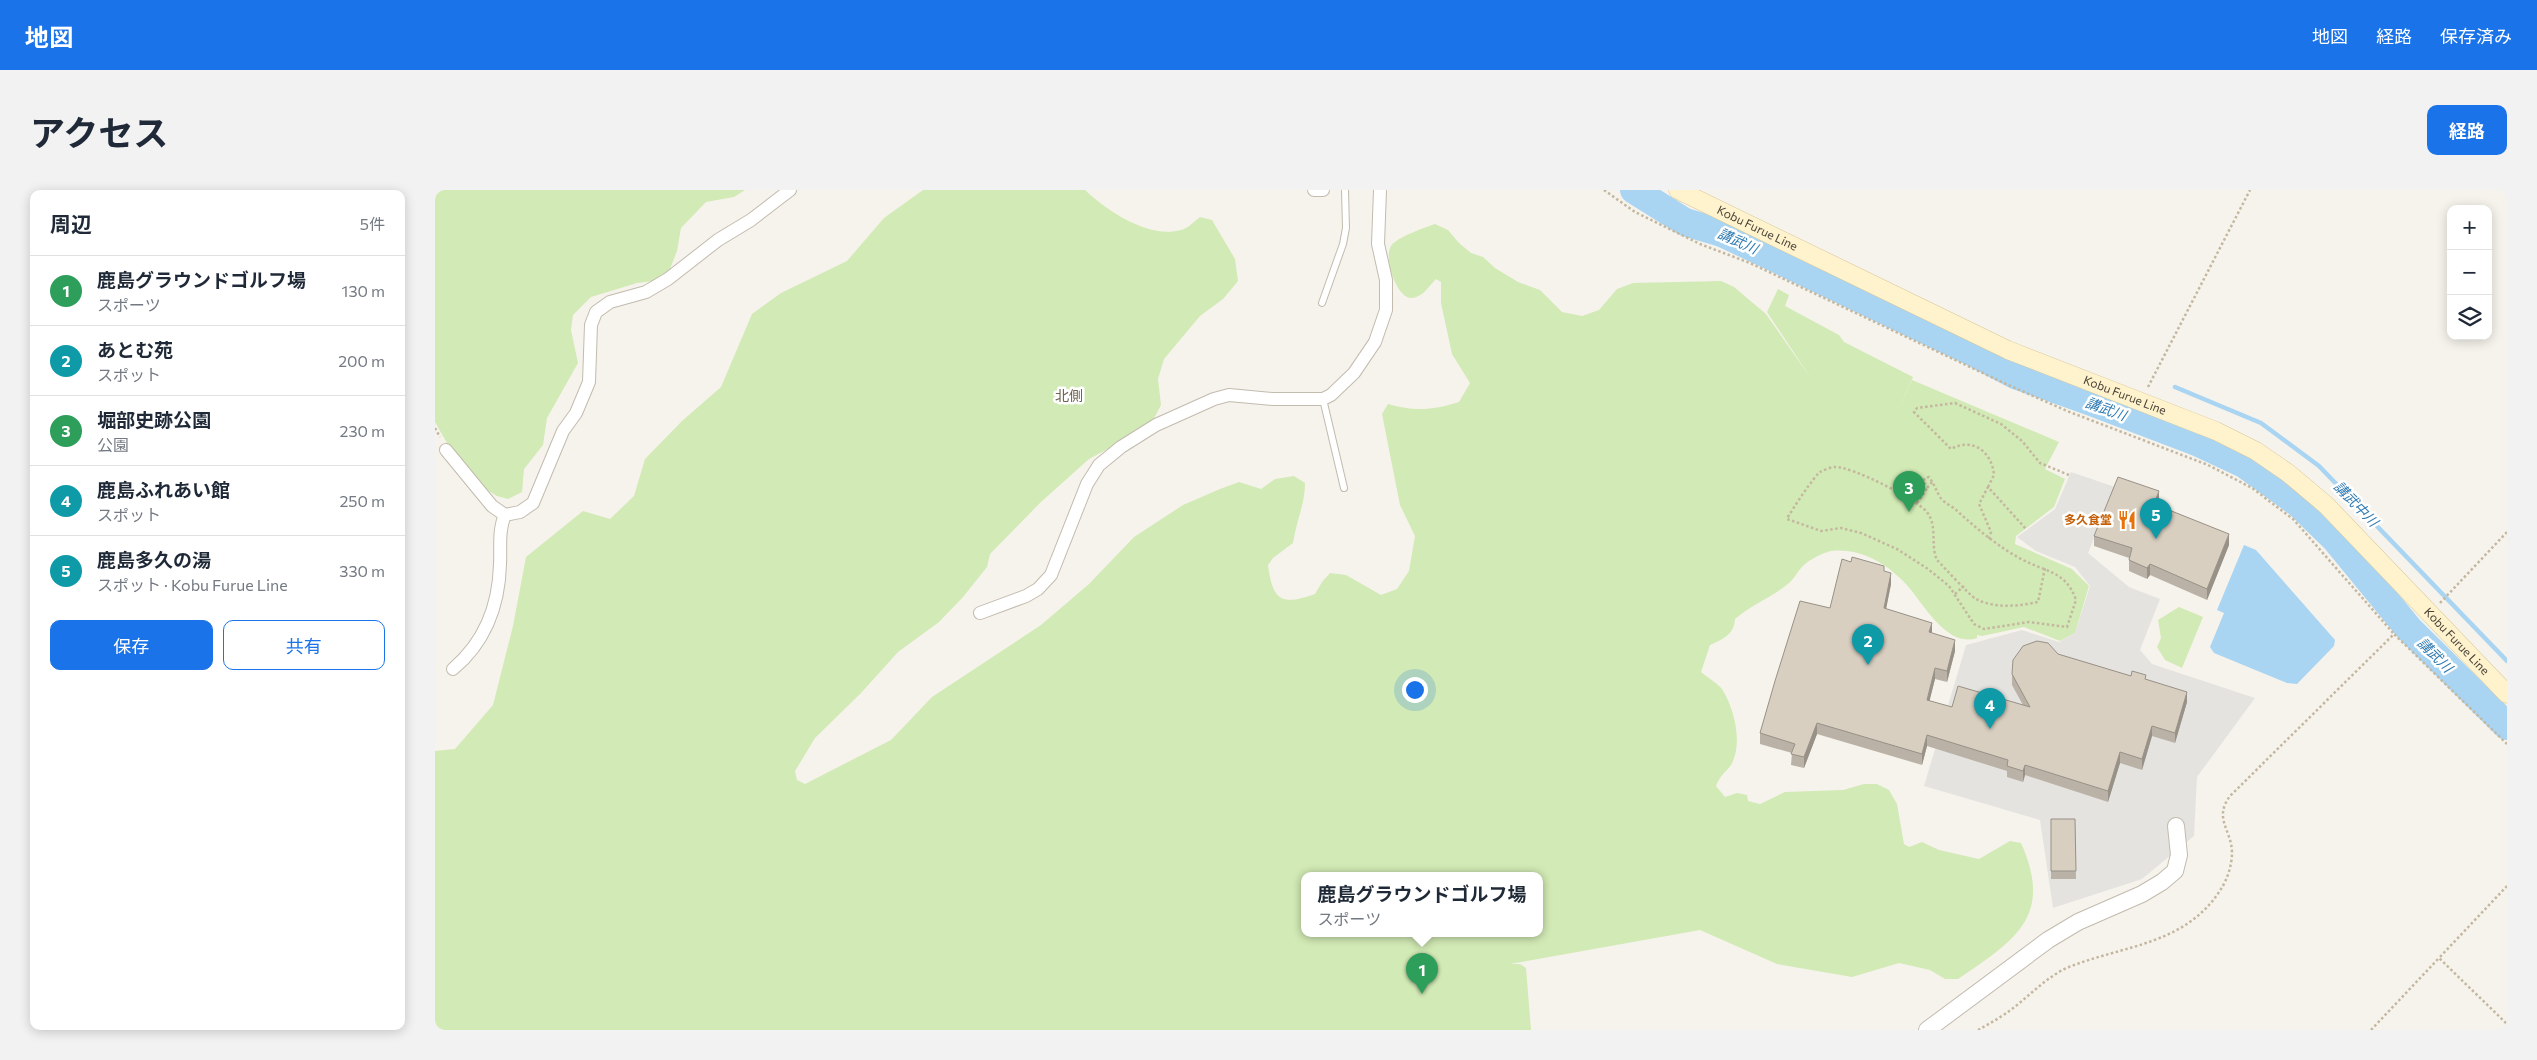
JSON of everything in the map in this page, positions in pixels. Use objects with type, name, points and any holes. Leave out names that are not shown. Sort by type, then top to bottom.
[{"type":"main road","name":"Kobu Furue Line","points":[[1678,190],[2008,350],[2216,431],[2256,451],[2288,473],[2326,505],[2429,615],[2507,694]]},
{"type":"street","points":[[447,450],[492,506],[505,515],[520,512],[533,503],[563,431],[583,400],[589,382],[591,325],[596,312],[610,302],[646,292],[668,279],[718,240],[751,220],[789,190]]},
{"type":"street","points":[[1314,190],[1323,190]]},
{"type":"street","points":[[980,613],[1038,589],[1051,575],[1087,484],[1099,465],[1121,447],[1156,425],[1229,395],[1273,399],[1323,400],[1339,388],[1367,356],[1375,342],[1386,310],[1386,280],[1378,244],[1380,190]]},
{"type":"street","points":[[453,669],[477,647],[490,615],[499,576],[501,524],[505,515]]},
{"type":"street","points":[[1927,1030],[2047,940],[2078,922],[2142,894],[2162,882],[2175,871],[2179,855],[2176,826]]},
{"type":"lane","points":[[1321,303],[1343,244],[1346,228],[1345,190]]},
{"type":"lane","points":[[1323,400],[1344,488]]},
{"type":"path","points":[[1604,190],[1635,212],[1700,244],[1750,263],[2014,388],[2067,411],[2208,465],[2252,488],[2293,520],[2394,634],[2507,744]]},
{"type":"path","points":[[2141,402],[2250,190]]},
{"type":"path","points":[[1989,539],[1991,532],[1979,504],[1994,475],[1989,456],[1971,444],[1959,445],[1951,449],[1914,412],[1917,408],[1955,403],[2001,424],[2022,442],[2040,463],[2069,475]]},
{"type":"path","points":[[1928,486],[1923,484],[1924,479],[1929,477],[1940,497],[1989,539],[2021,559],[2037,567],[2045,568],[2057,573],[2074,593],[2076,600],[2067,627],[2029,622],[1984,629],[1974,624],[1955,594],[1928,569],[1897,549],[1861,533],[1841,528],[1821,531],[1787,519],[1818,473],[1835,467],[1865,475],[1917,503],[1927,513],[1931,522],[1934,535],[1933,552],[1937,560],[1976,598],[2005,606],[2021,606],[2038,602],[2045,568]]},
{"type":"path","points":[[1917,503],[1932,482]]},
{"type":"path","points":[[1988,487],[2026,529]]},
{"type":"path","points":[[2429,615],[2507,532]]},
{"type":"path","points":[[1955,594],[1964,586]]},
{"type":"path","points":[[1979,1030],[2004,1015],[2046,982],[2068,968],[2175,933],[2204,909],[2220,890],[2228,875],[2232,853],[2222,814],[2223,806],[2230,796],[2394,634]]},
{"type":"path","points":[[2371,1030],[2507,886]]},
{"type":"path","points":[[2439,958],[2507,1024]]},
{"type":"green space","points":[[435,190],[745,190],[734,197],[706,202],[681,228],[677,251],[670,269],[654,281],[637,283],[591,297],[573,315],[571,330],[578,363],[547,418],[543,445],[524,469],[522,492],[508,499],[497,496],[479,485],[456,459],[435,422]]},
{"type":"green space","points":[[923,190],[1085,190],[1105,206],[1129,221],[1156,231],[1169,232],[1183,229],[1200,217],[1212,220],[1235,259],[1238,281],[1223,299],[1200,316],[1164,359],[1158,379],[1161,405],[1150,426],[1089,459],[1041,502],[990,554],[987,567],[963,597],[939,622],[898,652],[861,693],[815,738],[795,771],[797,780],[805,784],[891,740],[932,697],[1041,625],[1089,584],[1134,537],[1183,505],[1239,482],[1261,489],[1275,479],[1294,476],[1305,483],[1304,498],[1293,543],[1273,558],[1268,565],[1273,586],[1281,598],[1294,600],[1315,594],[1330,573],[1346,575],[1381,595],[1397,589],[1409,571],[1415,536],[1400,505],[1382,414],[1388,404],[1397,407],[1424,409],[1459,402],[1470,383],[1452,354],[1441,303],[1441,282],[1436,279],[1419,296],[1406,297],[1397,285],[1390,268],[1389,252],[1394,243],[1411,233],[1435,224],[1448,230],[1471,253],[1483,257],[1495,268],[1518,282],[1540,290],[1562,312],[1582,316],[1599,310],[1617,289],[1633,283],[1721,281],[1734,287],[1766,314],[1812,380],[1767,312],[1778,289],[1789,295],[1785,306],[1839,335],[1844,342],[1913,377],[1894,420],[1912,380],[2059,442],[2045,469],[2065,479],[2054,507],[2016,536],[2015,544],[2072,569],[2089,586],[2075,633],[2060,641],[2024,627],[1982,636],[1977,635],[1977,638],[1965,639],[1954,636],[1935,620],[1903,581],[1888,568],[1861,554],[1831,551],[1809,561],[1783,588],[1735,619],[1730,633],[1710,645],[1701,672],[1722,689],[1730,705],[1737,734],[1736,753],[1733,761],[1720,777],[1716,786],[1725,797],[1737,793],[1747,795],[1748,801],[1760,804],[1785,792],[1843,790],[1864,784],[1877,784],[1889,790],[1897,804],[1904,844],[1909,847],[1922,842],[1939,850],[1979,859],[2010,841],[2021,843],[2030,868],[2033,890],[2031,908],[2023,924],[1997,952],[1958,979],[1945,979],[1930,970],[1899,963],[1852,977],[1777,964],[1700,930],[1510,964],[1520,964],[1526,968],[1531,1030],[435,1030],[435,751],[455,749],[493,705],[513,626],[526,557],[583,511],[610,519],[634,496],[645,459],[682,421],[721,387],[752,314],[781,293],[847,261],[884,218]]},
{"type":"green space","points":[[2179,607],[2203,617],[2182,668],[2165,660],[2157,647],[2161,638],[2158,620]]},
{"type":"shaded area","points":[[2071,472],[2115,487],[2088,553],[2129,587],[2160,599],[2140,650],[2152,664],[2255,698],[2197,777],[2194,836],[2142,879],[2053,908],[2040,820],[1924,786],[1966,645],[2022,630],[2059,642],[2075,633],[2090,586],[2075,567],[2036,551],[2017,537],[2055,509]]},
{"type":"water","points":[[2244,545],[2256,550],[2335,640],[2334,646],[2297,684],[2287,683],[2214,653],[2210,647],[2224,613],[2217,610]]},
{"type":"building","points":[[2118,477],[2159,491],[2154,504],[2229,534],[2207,589],[2150,564],[2147,568],[2129,560],[2132,548],[2094,536]]},
{"type":"building","points":[[1852,557],[1884,566],[1884,571],[1891,573],[1884,608],[1932,623],[1929,632],[1955,640],[1947,671],[1935,668],[1927,700],[1952,707],[1958,686],[2030,707],[2012,674],[2013,660],[2023,646],[2037,641],[2048,643],[2058,654],[2131,676],[2132,671],[2146,675],[2145,679],[2187,692],[2175,733],[2152,726],[2142,759],[2120,752],[2108,791],[2025,765],[2023,771],[2007,766],[2008,760],[1927,735],[1922,754],[1817,723],[1804,757],[1791,754],[1795,744],[1760,733],[1775,681],[1800,601],[1830,608],[1842,559],[1851,562]]},
{"type":"building","points":[[2051,819],[2075,819],[2076,871],[2051,871]]},
{"type":"waterway","name":"講武川","points":[[1634,190],[1685,222],[1722,233],[1970,351],[2015,375],[2199,443],[2244,464],[2299,504],[2336,540],[2409,629],[2507,726]]},
{"type":"waterway","name":"講武中川","points":[[2175,387],[2261,423],[2319,466],[2507,661]]},
{"type":"place","name":"堀部史跡公園","points":[[1909,512]]},
{"type":"place","name":"多久食堂","points":[[2127,520]]},
{"type":"place","name":"鹿島多久の湯","points":[[2156,539]]},
{"type":"place","name":"あとむ苑","points":[[1868,665]]},
{"type":"place","name":"鹿島ふれあい館","points":[[1990,729]]},
{"type":"place","name":"鹿島グラウンドゴルフ場","points":[[1422,994]]},
{"type":"district","name":"北側","points":[[1069,396]]}]
